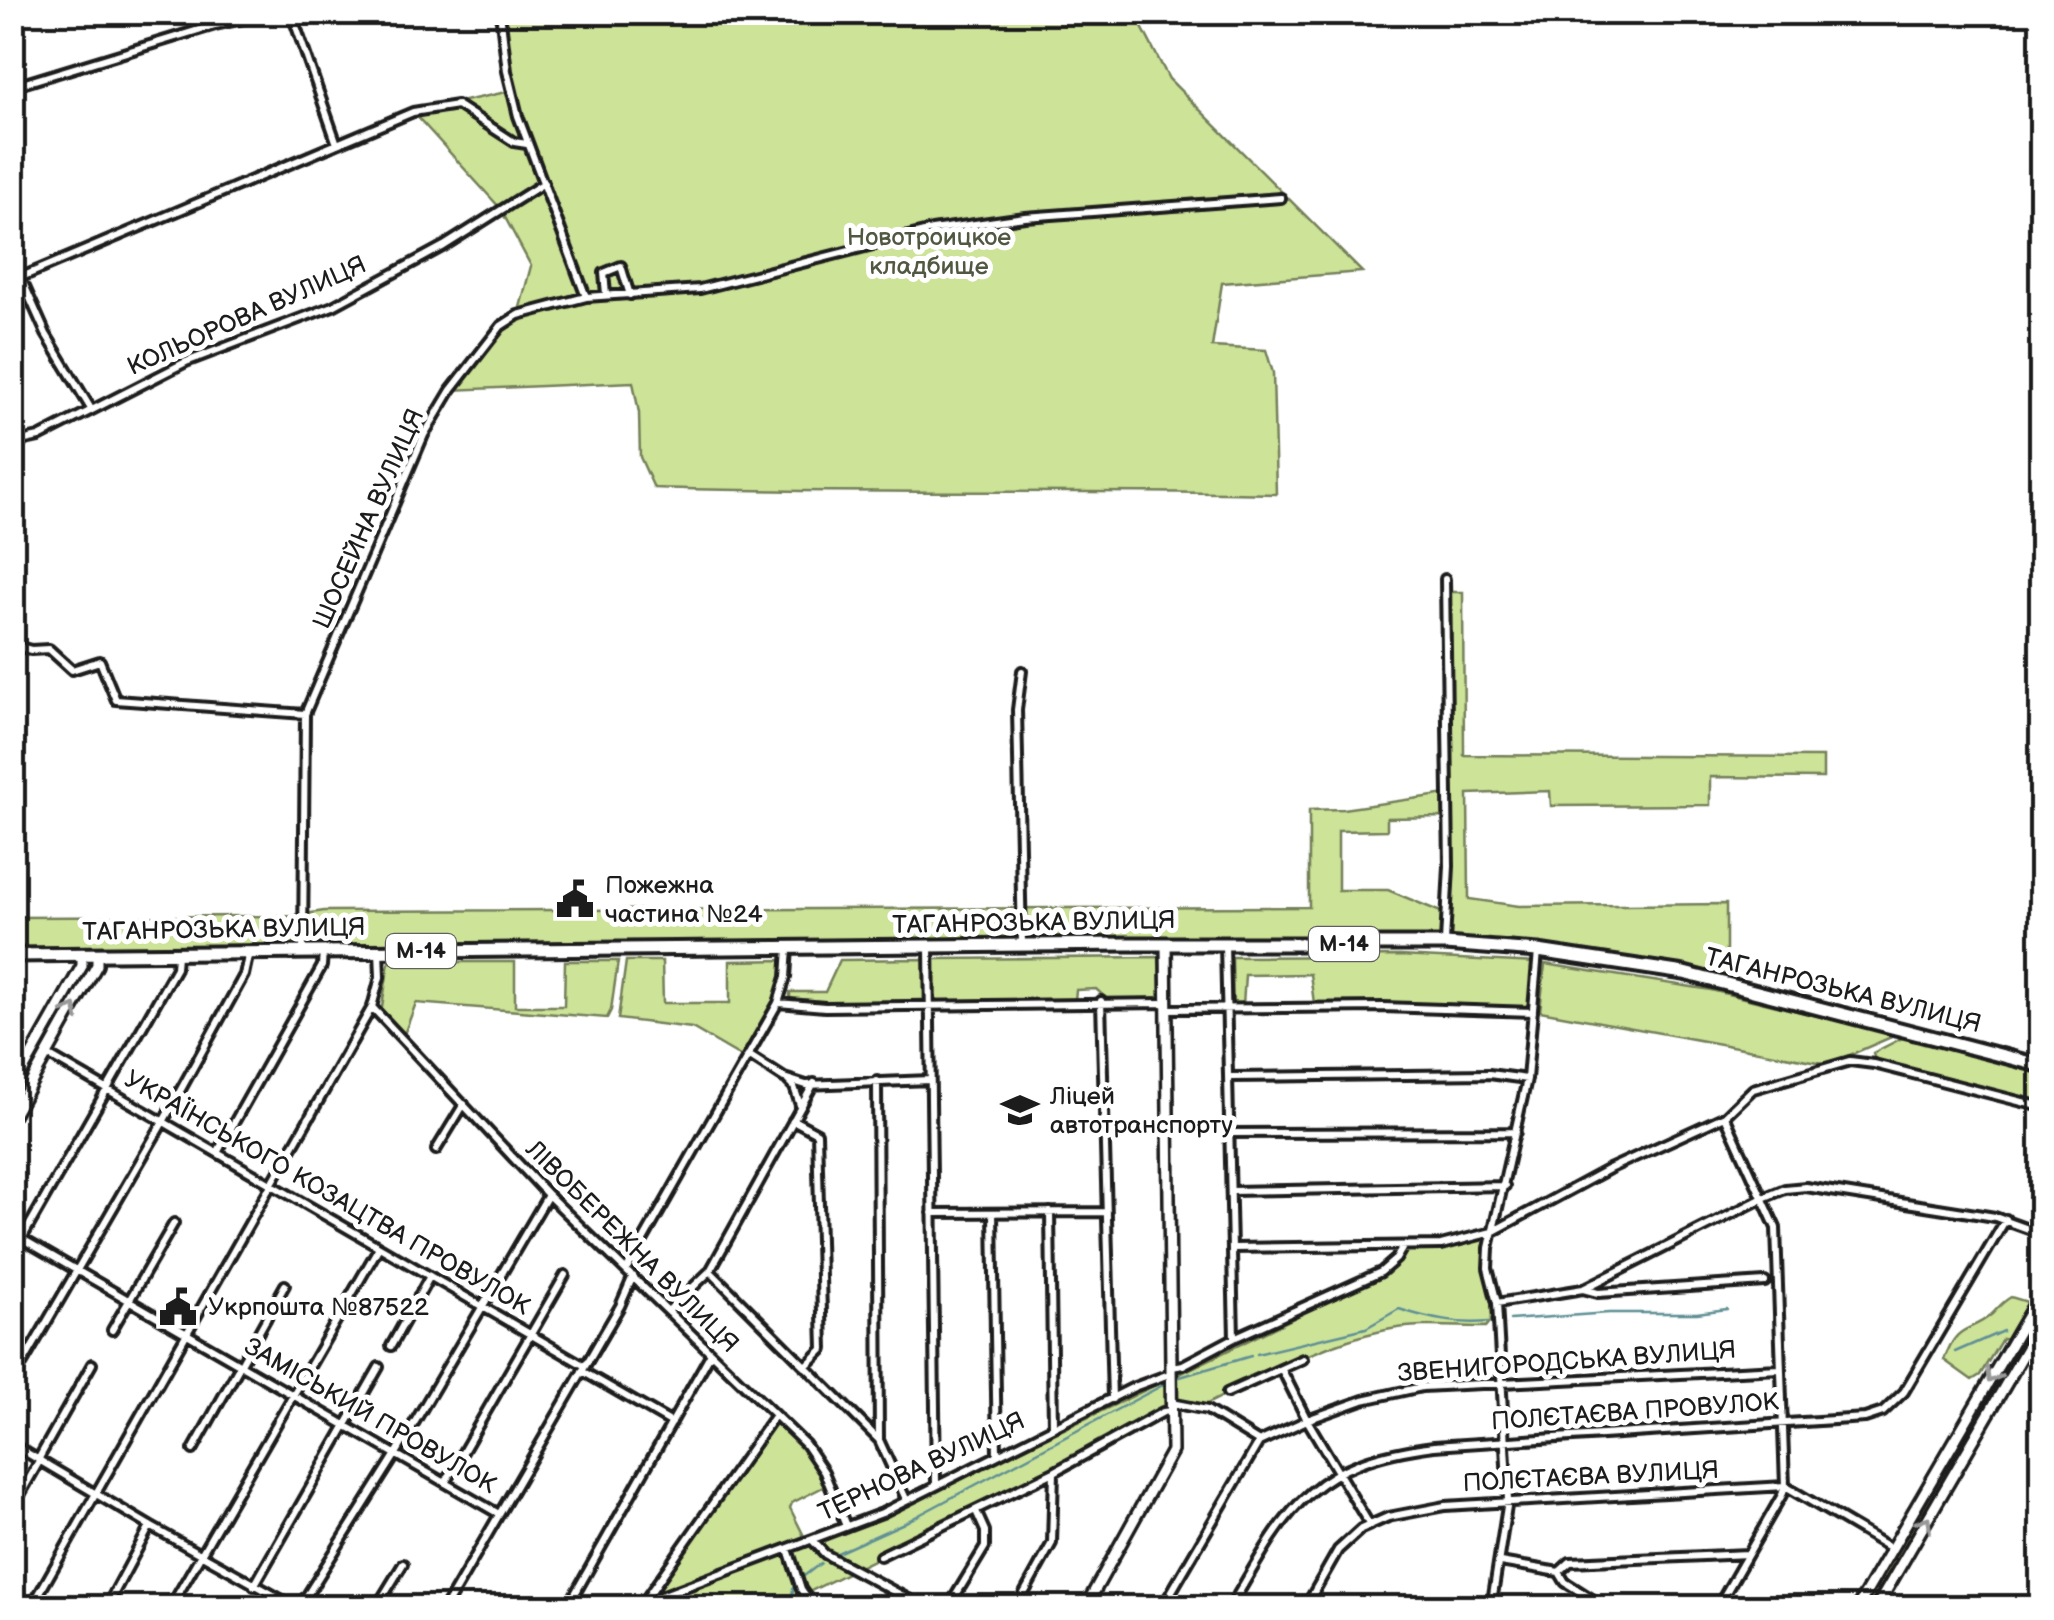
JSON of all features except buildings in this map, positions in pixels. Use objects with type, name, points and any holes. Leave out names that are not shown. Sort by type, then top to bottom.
[{"type":"highway","name":"ТАГАНРОЗЬКА ВУЛИЦЯ","points":[[12,955],[303,951],[323,957],[379,950],[1445,944],[1645,966],[1715,980],[2042,1066]]},
{"type":"street","points":[[12,87],[216,24],[277,12]]},
{"type":"street","points":[[291,12],[337,144]]},
{"type":"street","points":[[500,12],[507,72],[527,144],[586,296]]},
{"type":"street","points":[[91,409],[17,280],[413,112],[458,105],[514,142],[527,144]]},
{"type":"street","name":"КОЛЬОРОВА ВУЛИЦЯ","points":[[12,443],[39,438],[186,362],[332,306],[444,246],[544,183]]},
{"type":"street","name":"ШОСЕЙНА ВУЛИЦЯ","points":[[303,951],[304,714],[424,434],[451,390],[501,326],[518,316],[586,296],[700,290],[932,230],[1026,217],[1281,198]]},
{"type":"street","points":[[606,294],[604,273],[621,266],[630,295]]},
{"type":"street","points":[[1445,944],[1449,866],[1446,579]]},
{"type":"street","points":[[12,646],[49,650],[72,670],[100,661],[116,700],[304,714]]},
{"type":"street","points":[[1022,671],[1017,710],[1022,946]]},
{"type":"street","points":[[1086,1608],[1170,1459],[1166,944]]},
{"type":"street","points":[[1225,944],[1234,1338]]},
{"type":"street","points":[[928,946],[936,1484]]},
{"type":"street","points":[[445,1608],[620,1306],[630,1273],[778,1003],[786,977],[788,948]]},
{"type":"street","points":[[31,1608],[372,1008],[380,977],[379,950]]},
{"type":"street","points":[[12,1382],[164,1122],[244,975],[249,952]]},
{"type":"street","points":[[1492,1608],[1508,1500],[1497,1303],[1488,1268],[1492,1232],[1506,1186],[1527,1079],[1538,952]]},
{"type":"street","points":[[12,1256],[176,968],[178,953]]},
{"type":"street","points":[[12,1090],[82,966],[82,954]]},
{"type":"street","points":[[12,1117],[97,964],[97,954]]},
{"type":"street","points":[[217,1153],[323,957]]},
{"type":"street","points":[[1100,1002],[1112,1400]]},
{"type":"street","points":[[778,1003],[825,1006],[1100,1002],[1228,1008],[1533,1012]]},
{"type":"street","name":"ЛІВОБЕРЕЖНА ВУЛИЦЯ","points":[[372,1008],[548,1196],[816,1457],[846,1526]]},
{"type":"street","name":"УКРАЇНСЬКОГО КОЗАЦТВА ПРОВУЛОК","points":[[48,1055],[481,1306],[672,1423]]},
{"type":"street","points":[[750,1056],[794,1087],[800,1106]]},
{"type":"street","points":[[1233,1248],[1441,1245],[1492,1232],[1609,1169],[1725,1116],[1752,1089],[1850,1062],[1874,1064],[2042,1107]]},
{"type":"street","points":[[1230,1076],[1488,1074],[1527,1079]]},
{"type":"street","points":[[784,1078],[806,1085],[930,1080]]},
{"type":"street","points":[[877,1082],[879,1440]]},
{"type":"street","points":[[668,1311],[710,1271],[814,1084]]},
{"type":"street","points":[[436,1150],[464,1104]]},
{"type":"street","points":[[1716,1608],[1785,1486],[1776,1228],[1725,1116]]},
{"type":"street","points":[[793,1120],[816,1133],[822,1349],[805,1367]]},
{"type":"street","points":[[1231,1132],[1516,1132]]},
{"type":"street","points":[[1232,1191],[1506,1186]]},
{"type":"street","points":[[1497,1303],[1583,1289],[1786,1189],[1806,1187],[2006,1220],[2042,1234]]},
{"type":"street","points":[[12,1444],[298,1608],[396,1454],[548,1196]]},
{"type":"street","points":[[1050,1212],[1053,1427]]},
{"type":"street","points":[[932,1213],[1107,1212]]},
{"type":"street","points":[[994,1213],[996,1455]]},
{"type":"street","name":"ПОЛЄТАЄВА ПРОВУЛОК","points":[[1230,1608],[1282,1520],[1307,1493],[1338,1471],[1414,1448],[1865,1418],[1891,1406],[1936,1343],[2006,1220]]},
{"type":"street","points":[[112,1330],[174,1223]]},
{"type":"street","name":"ЗАМІСЬКИЙ ПРОВУЛОК","points":[[12,1233],[499,1514]]},
{"type":"street","name":"ТЕРНОВА ВУЛИЦЯ","points":[[628,1608],[882,1513],[1234,1338],[1380,1272],[1403,1246]]},
{"type":"street","points":[[170,1608],[379,1247]]},
{"type":"street","points":[[710,1271],[879,1440],[906,1499]]},
{"type":"street","points":[[445,1483],[565,1275]]},
{"type":"street","points":[[391,1346],[430,1276]]},
{"type":"street","points":[[1583,1289],[1598,1293],[1765,1282]]},
{"type":"street","points":[[193,1450],[285,1285]]},
{"type":"street","points":[[1858,1608],[2042,1292]]},
{"type":"street","points":[[1876,1608],[2042,1322]]},
{"type":"street","points":[[567,1608],[712,1353]]},
{"type":"street","points":[[1227,1393],[1303,1359]]},
{"type":"street","points":[[12,1509],[92,1364]]},
{"type":"street","points":[[254,1586],[378,1367]]},
{"type":"street","name":"ЗВЕНИГОРОДСЬКА ВУЛИЦЯ","points":[[1258,1442],[1307,1420],[1393,1392],[1503,1382],[1780,1369]]},
{"type":"street","points":[[1282,1370],[1307,1420],[1370,1524]]},
{"type":"street","points":[[880,1556],[1054,1472],[1171,1407],[1207,1410],[1258,1442],[1162,1608]]},
{"type":"street","points":[[645,1601],[646,1594],[707,1515],[775,1415]]},
{"type":"street","points":[[1016,1608],[1052,1543],[1054,1472]]},
{"type":"street","points":[[1785,1486],[1906,1556]]},
{"type":"street","name":"ПОЛЄТАЄВА ВУЛИЦЯ","points":[[1305,1608],[1338,1550],[1370,1524],[1426,1508],[1785,1486]]},
{"type":"street","points":[[948,1608],[985,1546],[985,1531],[976,1511]]},
{"type":"street","points":[[106,1608],[150,1526]]},
{"type":"street","points":[[812,1540],[824,1554],[925,1608]]},
{"type":"street","points":[[788,1550],[801,1589],[814,1608]]},
{"type":"street","points":[[1559,1572],[1570,1562],[1748,1554]]},
{"type":"street","points":[[1500,1562],[1559,1572],[1565,1582],[1606,1608]]},
{"type":"street","points":[[376,1608],[403,1564]]},
{"type":"green space","name":"Новотроицкое кладбище","points":[[500,13],[1160,13],[1142,27],[1169,79],[1362,272],[1222,283],[1212,347],[1266,350],[1273,373],[1276,494],[654,488],[640,457],[639,413],[633,382],[451,390],[487,340],[518,315],[531,266],[500,208],[413,112],[511,91]]},
{"type":"green space","points":[[1445,592],[1463,592],[1464,755],[1823,757],[1823,778],[1710,777],[1710,805],[1551,806],[1550,791],[1468,794],[1469,899],[1519,906],[1726,904],[1726,977],[1543,946],[1400,939],[13,949],[12,917],[292,916],[324,911],[1309,907],[1309,810],[1447,794]],"holes":[[[1447,817],[1448,915],[1388,890],[1338,890],[1338,831],[1387,830],[1387,818]]]},
{"type":"green space","points":[[1400,956],[1537,963],[1532,1011],[1321,1007],[1314,1003],[1310,974],[1245,975],[1243,1006],[1233,1006],[1232,957]]},
{"type":"green space","points":[[1159,957],[1160,998],[1107,999],[1096,989],[1076,990],[1075,1000],[935,1002],[935,959]]},
{"type":"green space","points":[[925,959],[926,1002],[800,1004],[790,1000],[790,992],[825,992],[840,960]]},
{"type":"green space","points":[[785,960],[780,993],[742,1057],[692,1028],[618,1019],[626,961],[662,961],[663,1003],[730,1003],[730,961]]},
{"type":"green space","points":[[565,961],[618,961],[607,1018],[416,1003],[403,1037],[381,1013],[389,962],[515,962],[515,1006],[564,1006]]},
{"type":"green space","points":[[1545,964],[1711,990],[1896,1035],[1829,1064],[1540,1011]]},
{"type":"green space","points":[[1904,1037],[2041,1073],[2041,1104],[1875,1061],[1873,1053]]},
{"type":"green space","points":[[1493,1234],[1486,1274],[1494,1305],[1486,1327],[1386,1330],[1294,1361],[1207,1404],[1175,1404],[1174,1377],[1393,1269],[1402,1260],[1405,1248]]},
{"type":"green space","points":[[2041,1291],[2041,1322],[1876,1607],[1857,1608],[2013,1341],[2002,1339],[1980,1375],[1972,1380],[1944,1360],[1954,1339],[2011,1297],[2034,1304]]},
{"type":"green space","points":[[1170,1378],[1171,1412],[807,1593],[810,1607],[644,1608],[774,1420],[812,1459],[825,1486],[792,1503],[790,1508],[806,1540],[818,1542],[908,1504]]},
{"type":"waterway","points":[[1257,1354],[1366,1328],[1399,1309],[1444,1320],[1489,1322]]},
{"type":"waterway","points":[[1510,1320],[1727,1309]]},
{"type":"waterway","points":[[1955,1352],[2003,1331]]},
{"type":"waterway","points":[[1180,1377],[1251,1356]]},
{"type":"waterway","points":[[833,1555],[904,1523],[1163,1385]]},
{"type":"waterway","points":[[800,1579],[821,1563]]},
{"type":"waterway","points":[[790,1608],[794,1583]]},
{"type":"place","name":"Пожежна частина №24","points":[[575,899]]},
{"type":"place","name":"Ліцей автотранспорту","points":[[1020,1110]]},
{"type":"place","name":"Укрпошта №87522","points":[[178,1307]]}]
